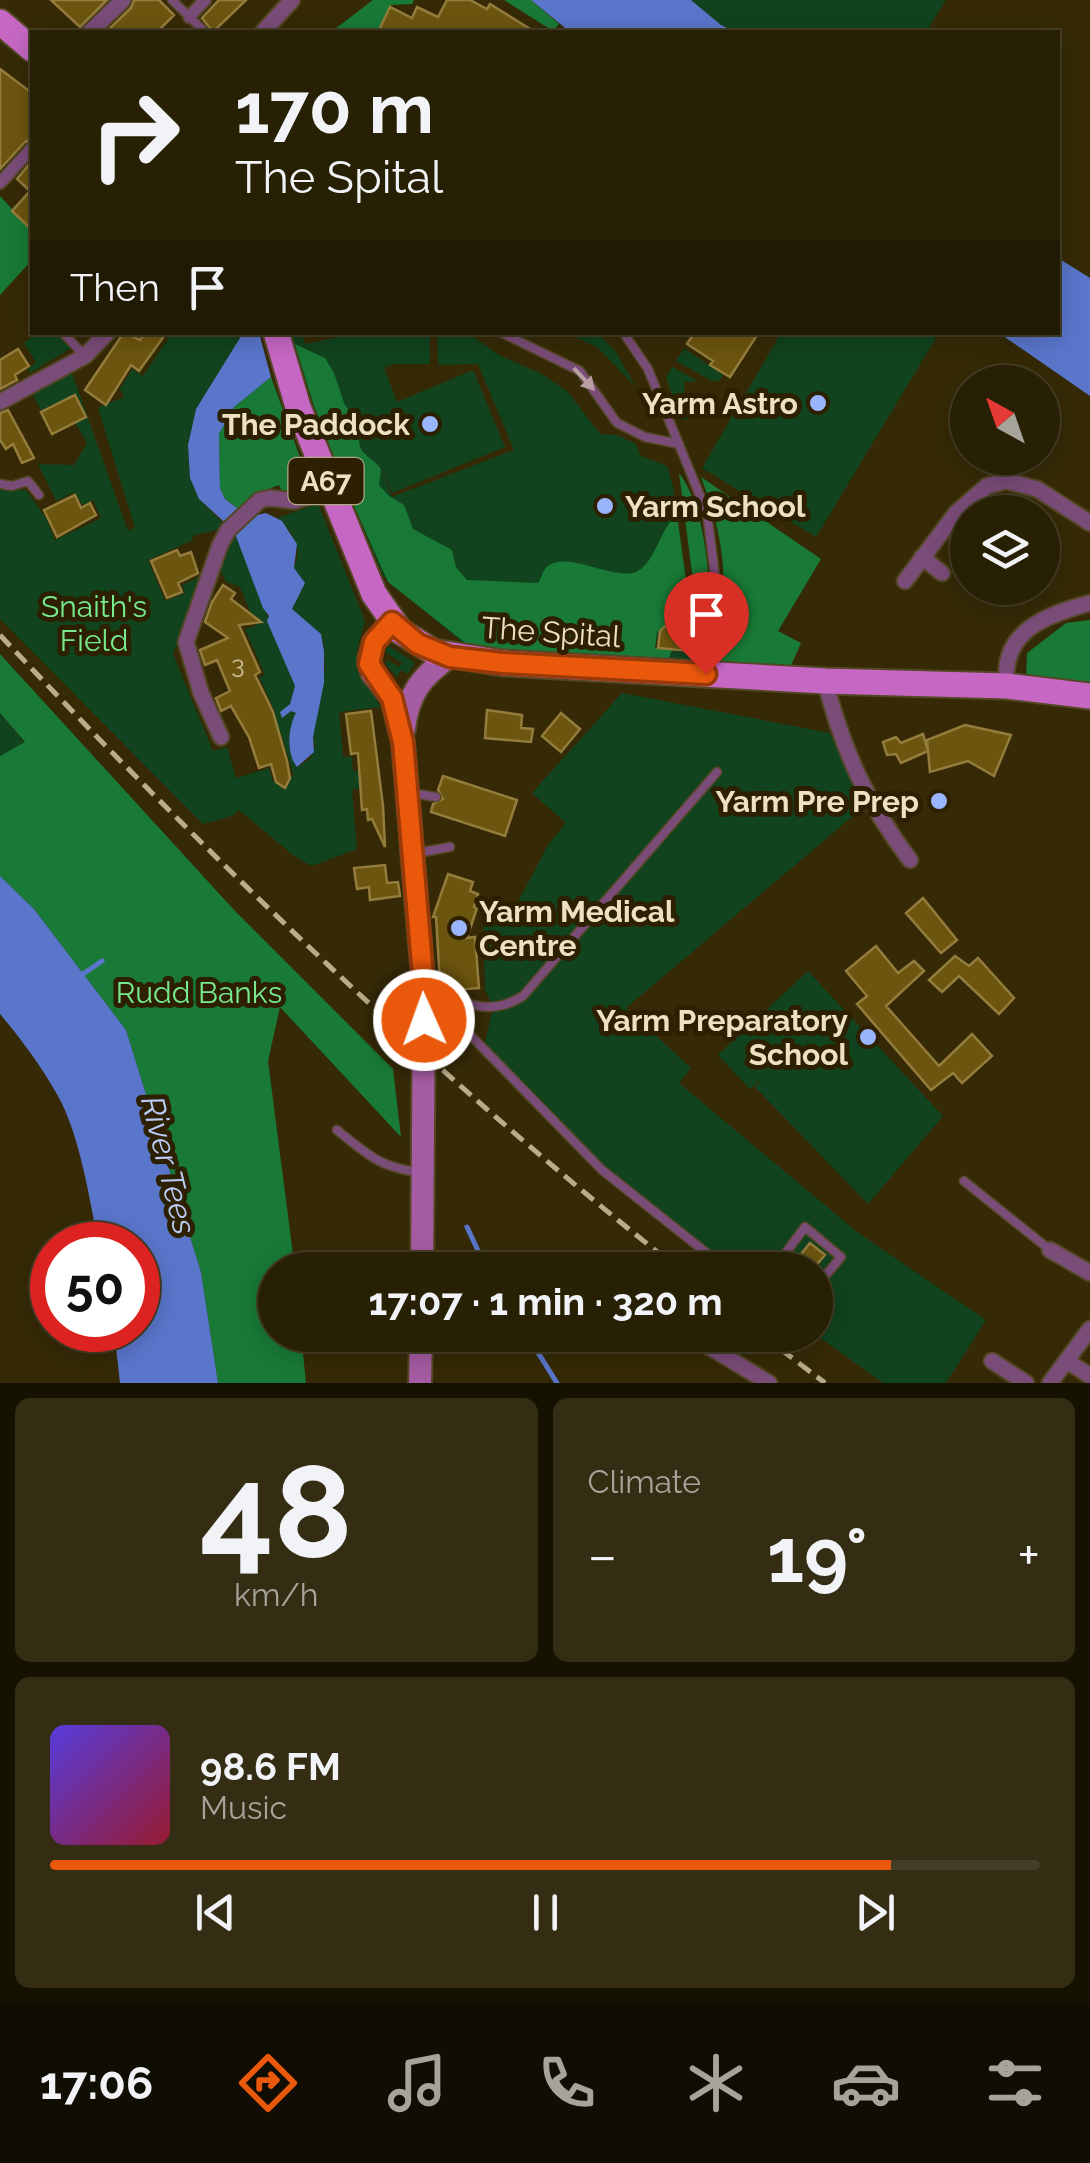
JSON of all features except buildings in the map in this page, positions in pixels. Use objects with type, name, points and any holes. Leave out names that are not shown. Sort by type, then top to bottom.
[{"type":"main road","points":[[0,22],[30,46]]},
{"type":"main road","name":"The Spital","points":[[277,335],[292,390],[329,489],[374,594],[392,622],[418,644],[450,657],[517,664],[825,681],[1007,686],[1090,696]]},
{"type":"main road","points":[[392,622],[374,642],[369,664],[392,698],[403,742],[424,988],[422,1252]]},
{"type":"main road","points":[[403,742],[411,695],[430,670],[450,657]]},
{"type":"main road","points":[[420,1383],[421,1352]]},
{"type":"street","points":[[92,30],[123,0]]},
{"type":"street","points":[[189,17],[204,0]]},
{"type":"street","points":[[265,30],[292,0]]},
{"type":"street","points":[[0,184],[30,150]]},
{"type":"street","points":[[0,402],[85,356],[105,335]]},
{"type":"street","points":[[904,581],[956,513],[987,486],[1006,481],[1038,489],[1090,523]]},
{"type":"street","points":[[220,736],[197,684],[186,642],[220,545],[246,511],[267,498],[291,501],[329,489]]},
{"type":"street","points":[[922,557],[942,573]]},
{"type":"street","points":[[1007,686],[1004,666],[1023,632],[1048,615],[1090,603]]},
{"type":"street","points":[[825,681],[840,735],[859,781],[883,824],[910,860]]},
{"type":"street","points":[[1050,1250],[1090,1273]]},
{"type":"street","points":[[1050,1383],[1090,1329]]},
{"type":"street","points":[[718,1352],[768,1383]]},
{"type":"street","points":[[1068,1360],[1090,1376]]},
{"type":"street","points":[[992,1361],[1026,1383]]},
{"type":"lane","points":[[172,0],[204,30]]},
{"type":"lane","points":[[65,335],[85,356]]},
{"type":"lane","points":[[504,335],[580,372],[617,424],[645,437],[679,444]]},
{"type":"lane","points":[[626,335],[648,368],[707,513],[718,598],[706,674]]},
{"type":"lane","points":[[0,484],[12,486],[28,481],[38,495]]},
{"type":"lane","points":[[424,988],[479,1006],[504,1008],[523,996],[717,772]]},
{"type":"lane","points":[[407,792],[436,797]]},
{"type":"lane","points":[[412,854],[450,847]]},
{"type":"lane","points":[[424,988],[602,1170],[705,1252]]},
{"type":"lane","points":[[337,1130],[376,1162],[423,1173]]},
{"type":"lane","points":[[964,1180],[1050,1250]]},
{"type":"lane","points":[[786,1252],[805,1227],[840,1257],[833,1266]]},
{"type":"green space","points":[[373,0],[414,0],[412,4],[391,5],[378,30],[334,30]]},
{"type":"green space","points":[[504,0],[531,0],[559,24],[551,30]]},
{"type":"green space","points":[[691,0],[946,0],[927,30],[732,30]]},
{"type":"green space","points":[[0,196],[30,229],[30,262],[0,295]]},
{"type":"green space","points":[[34,335],[57,335],[71,348],[30,373],[28,369],[36,362],[24,343]]},
{"type":"green space","name":"Snaith's Field","points":[[171,335],[242,335],[196,409],[188,445],[190,478],[199,499],[225,525],[192,536],[193,540],[148,560],[165,601],[185,593],[182,585],[199,577],[202,584],[173,654],[213,751],[227,747],[236,778],[269,768],[273,781],[282,788],[293,774],[280,730],[269,733],[260,720],[275,712],[259,677],[265,675],[245,629],[256,626],[240,587],[226,582],[218,565],[234,531],[295,686],[290,704],[280,713],[283,717],[291,711],[296,713],[289,741],[297,767],[310,759],[315,747],[313,737],[325,668],[323,639],[292,609],[305,583],[294,568],[295,540],[277,518],[319,506],[365,621],[356,653],[358,673],[381,707],[339,712],[343,757],[352,757],[353,771],[359,771],[361,788],[352,790],[357,849],[312,866],[294,856],[239,810],[232,816],[203,824],[0,619],[0,490],[26,490],[46,518],[55,540],[101,518],[93,500],[82,505],[75,492],[56,501],[38,464],[74,465],[87,443],[75,423],[87,417],[76,394],[41,410],[32,393],[72,373],[128,531],[135,528],[98,408],[124,397],[120,389],[132,369],[143,376]]},
{"type":"green space","points":[[303,335],[305,344],[344,335],[430,335],[430,364],[394,364],[384,368],[397,402],[473,370],[505,447],[392,493],[381,468],[392,497],[514,450],[478,364],[438,365],[437,335],[471,335],[499,355],[542,374],[568,392],[600,434],[616,435],[635,443],[641,456],[667,466],[691,617],[682,609],[672,617],[661,630],[655,648],[696,654],[696,658],[685,661],[482,649],[462,642],[383,576],[313,403],[292,337]]},
{"type":"green space","points":[[572,335],[600,335],[616,352],[635,386],[598,348]]},
{"type":"green space","name":"Yarm Astro","points":[[780,335],[936,338],[816,537],[702,468]]},
{"type":"green space","points":[[295,344],[325,358],[360,429],[361,449],[381,469],[379,485],[404,505],[413,529],[452,550],[456,567],[467,580],[538,583],[545,569],[563,561],[626,574],[636,572],[643,568],[677,515],[691,617],[682,609],[657,632],[655,648],[672,650],[668,660],[472,648],[388,582],[313,403]]},
{"type":"green space","points":[[684,348],[723,375],[719,381],[676,361]]},
{"type":"green space","points":[[672,367],[698,381],[684,382],[686,413],[703,411],[699,417],[682,420],[666,378]]},
{"type":"green space","points":[[271,377],[306,474],[295,478],[298,488],[283,494],[279,485],[255,494],[240,510],[225,499],[220,488],[219,434],[234,407]]},
{"type":"green space","points":[[679,473],[695,505],[705,546],[706,624],[698,619]]},
{"type":"green space","points":[[701,477],[821,559],[778,631],[801,643],[789,670],[716,662],[723,569],[717,526]]},
{"type":"green space","points":[[1090,620],[1090,685],[1026,679],[1027,653],[1066,623]]},
{"type":"green space","points":[[389,646],[415,663],[408,674],[401,670],[397,677],[385,664],[388,660],[399,667],[402,663],[385,652]]},
{"type":"green space","name":"Rudd Banks","points":[[0,654],[235,911],[393,1069],[401,1137],[280,1007],[268,1061],[293,1252],[258,1252],[258,1352],[303,1352],[306,1383],[218,1383],[201,1272],[126,1030],[34,909],[0,876],[0,756],[25,742],[0,713]]},
{"type":"green space","points":[[622,693],[830,733],[865,806],[626,1008],[691,1068],[679,1083],[857,1232],[986,1320],[946,1383],[883,1383],[833,1347],[833,1252],[705,1252],[602,1170],[484,1047],[493,1007],[485,989],[483,909],[511,915],[548,845],[566,823],[532,793]]},
{"type":"green space","points":[[0,713],[25,743],[0,756]]},
{"type":"green space","points":[[808,971],[943,1116],[868,1204],[755,1087],[762,1079],[750,1089],[718,1055]]},
{"type":"water","points":[[531,0],[691,0],[732,30],[568,30]]},
{"type":"water","points":[[1060,259],[1090,278],[1090,396],[1060,375],[1060,365],[1045,365],[1002,335],[1060,335]]},
{"type":"water","points":[[242,335],[260,335],[271,377],[234,407],[219,434],[220,488],[225,499],[249,517],[266,513],[282,521],[297,544],[294,568],[305,583],[292,609],[321,634],[324,683],[313,737],[314,752],[297,767],[289,740],[296,713],[291,711],[282,718],[280,712],[290,704],[295,686],[234,531],[199,499],[190,478],[188,445],[196,409]]},
{"type":"water","points":[[0,876],[34,909],[126,1030],[201,1272],[218,1383],[120,1383],[116,1352],[160,1352],[160,1222],[94,1222],[66,1113],[38,1064],[0,1014]]},
{"type":"waterway","points":[[80,976],[102,961]]},
{"type":"waterway","points":[[467,1227],[479,1252]]},
{"type":"waterway","points":[[538,1352],[557,1383]]},
{"type":"railway","points":[[0,635],[162,803],[328,965],[501,1122],[658,1252]]},
{"type":"railway","points":[[784,1352],[825,1383]]},
{"type":"place","name":"Yarm Astro","points":[[818,403]]},
{"type":"place","name":"The Paddock","points":[[430,424]]},
{"type":"place","name":"Yarm School","points":[[605,506]]},
{"type":"place","name":"Yarm Pre Prep","points":[[939,801]]},
{"type":"place","name":"Yarm Medical Centre","points":[[459,928]]},
{"type":"place","name":"Yarm Preparatory School","points":[[868,1037]]},
{"type":"route","points":[[424,1020],[403,742],[392,698],[369,664],[374,642],[392,622],[418,644],[450,657],[706,674]]},
{"type":"water label","name":"River Tees","points":[[169,1165]]}]
